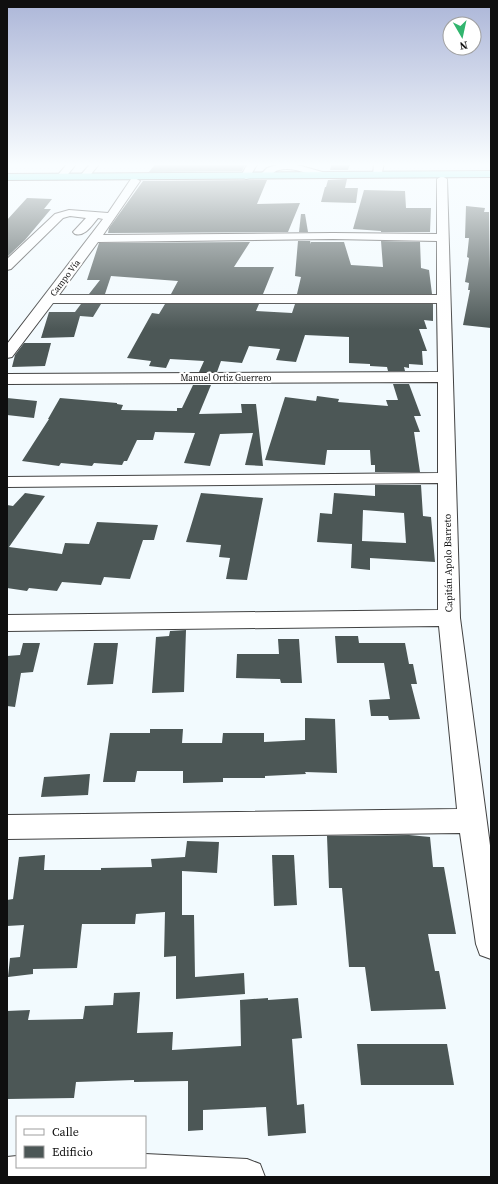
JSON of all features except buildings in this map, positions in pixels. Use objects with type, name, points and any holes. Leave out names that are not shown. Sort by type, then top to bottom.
[{"type":"street","points":[[7,266],[58,218]]},
{"type":"street","points":[[80,232],[92,218]]},
{"type":"street","name":"Campo Vía","points":[[7,354],[95,239],[109,218]]},
{"type":"street","name":"Capitán Apolo Barreto","points":[[443,218],[442,238],[450,618],[472,822],[491,944]]},
{"type":"street","points":[[95,239],[333,236],[442,238]]},
{"type":"street","points":[[49,300],[443,299]]},
{"type":"street","name":"Manuel Ortiz Guerrero","points":[[7,379],[445,377]]},
{"type":"street","points":[[7,482],[447,478]]},
{"type":"street","points":[[7,623],[450,618]]},
{"type":"street","points":[[7,827],[472,822]]},
{"type":"street","points":[[7,1175],[117,1174],[247,1177]]}]
